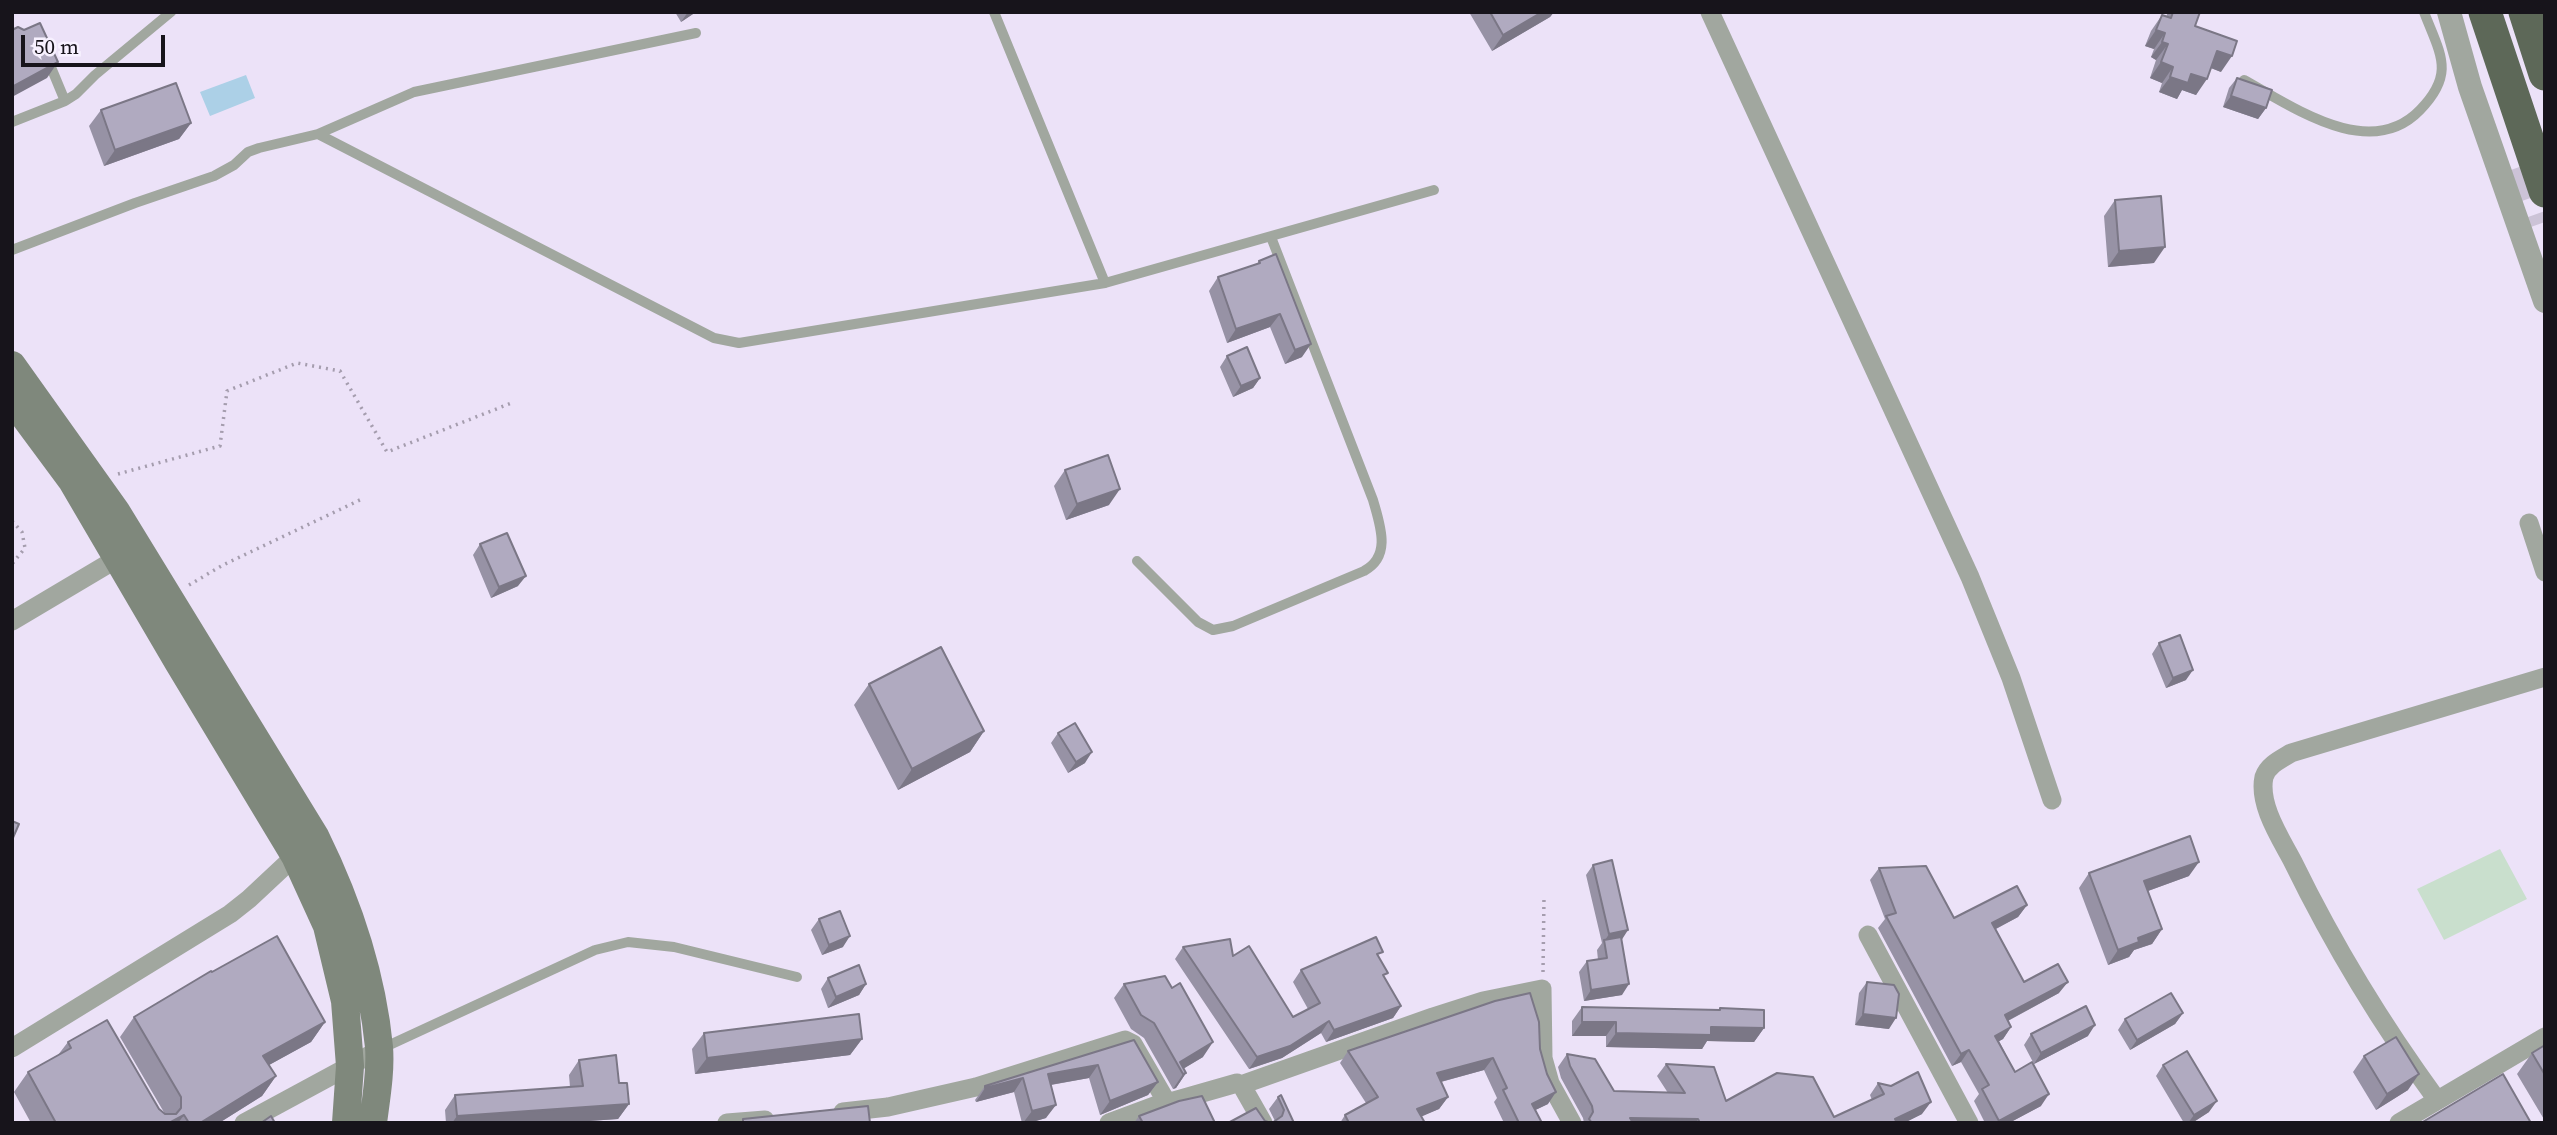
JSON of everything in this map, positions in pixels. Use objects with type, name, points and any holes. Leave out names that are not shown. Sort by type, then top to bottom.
[{"type":"highway","points":[[2485,12],[2545,191]]},
{"type":"highway","points":[[2525,12],[2545,74]]},
{"type":"main road","points":[[12,365],[96,480],[308,825],[331,868],[343,898],[370,989],[379,1050],[373,1123]]},
{"type":"main road","points":[[12,400],[72,481],[295,856],[327,926],[345,1002],[350,1066],[345,1123]]},
{"type":"street","points":[[1710,12],[1970,577],[2011,678],[2052,800]]},
{"type":"street","points":[[2449,12],[2470,87],[2545,301]]},
{"type":"street","points":[[2529,523],[2545,572]]},
{"type":"street","points":[[12,621],[118,558]]},
{"type":"street","points":[[2437,1100],[2403,1053],[2324,926],[2269,811],[2263,790],[2264,777],[2277,761],[2291,753],[2545,677]]},
{"type":"street","points":[[12,1048],[230,914],[295,856]]},
{"type":"street","points":[[1868,935],[1969,1123]]},
{"type":"street","points":[[1109,1123],[1168,1101],[1237,1083],[1241,1085],[1483,1001],[1542,989],[1543,1058],[1550,1083],[1572,1123]]},
{"type":"street","points":[[2399,1123],[2545,1037]]},
{"type":"street","points":[[820,1115],[888,1107],[976,1087],[1125,1040],[1133,1044],[1168,1101]]},
{"type":"street","points":[[244,1123],[379,1050]]},
{"type":"street","points":[[1241,1085],[1263,1123]]},
{"type":"street","points":[[727,1123],[780,1118]]},
{"type":"lane","points":[[12,121],[65,101],[171,12]]},
{"type":"lane","points":[[994,12],[1105,283]]},
{"type":"lane","points":[[2244,80],[2310,117],[2363,133],[2382,132],[2398,126],[2417,114],[2433,97],[2443,75],[2440,55],[2424,12]]},
{"type":"lane","points":[[12,250],[214,176],[248,152],[318,134],[414,92],[696,33]]},
{"type":"lane","points":[[41,47],[65,101]]},
{"type":"lane","points":[[318,134],[714,338],[739,343],[1105,283],[1434,190]]},
{"type":"lane","points":[[1138,561],[1198,622],[1213,630],[1233,626],[1371,568],[1379,557],[1382,536],[1373,500],[1271,237]]},
{"type":"lane","points":[[379,1050],[595,950],[628,942],[674,947],[797,978]]},
{"type":"path","points":[[96,480],[220,446],[227,391],[297,363],[340,371],[387,452],[514,401]]},
{"type":"path","points":[[169,597],[223,565],[364,498]]},
{"type":"path","points":[[12,521],[22,532],[25,548],[12,564]]},
{"type":"path","points":[[1542,989],[1544,897]]},
{"type":"green space","points":[[2500,849],[2527,899],[2444,940],[2417,889]]},
{"type":"water","points":[[246,75],[255,98],[210,116],[200,92]]},
{"type":"building","points":[[1490,12],[1542,12],[1503,35]]},
{"type":"building","points":[[2173,12],[2200,12],[2195,26],[2237,41],[2232,56],[2217,51],[2207,79],[2191,74],[2188,83],[2170,77],[2173,67],[2161,62],[2168,44],[2162,42],[2165,33],[2156,30],[2162,15],[2171,18]]},
{"type":"building","points":[[40,23],[58,62],[12,87],[12,30],[18,27],[24,30]]},
{"type":"building","points":[[2237,78],[2272,90],[2266,108],[2231,96]]},
{"type":"building","points":[[176,83],[191,123],[115,150],[101,110]]},
{"type":"building","points":[[2161,196],[2165,247],[2119,251],[2115,200]]},
{"type":"building","points":[[1276,254],[1311,344],[1295,350],[1280,314],[1236,329],[1218,277],[1260,263],[1259,261]]},
{"type":"building","points":[[1247,347],[1260,378],[1241,386],[1227,356]]},
{"type":"building","points":[[1108,455],[1120,489],[1077,504],[1065,470]]},
{"type":"building","points":[[507,533],[526,576],[499,587],[480,544]]},
{"type":"building","points":[[2180,635],[2193,670],[2173,678],[2159,643]]},
{"type":"building","points":[[941,647],[984,731],[912,769],[869,684]]},
{"type":"building","points":[[1075,723],[1092,752],[1076,762],[1058,733]]},
{"type":"building","points":[[12,821],[19,824],[12,840]]},
{"type":"building","points":[[2190,836],[2199,862],[2144,881],[2162,929],[2138,938],[2139,942],[2118,950],[2089,873]]},
{"type":"building","points":[[1612,860],[1628,930],[1609,934],[1593,865]]},
{"type":"building","points":[[1926,866],[1954,918],[2017,886],[2027,905],[1992,923],[2024,982],[2058,964],[2068,982],[2005,1015],[2011,1027],[1995,1036],[2015,1072],[2032,1062],[2049,1094],[1999,1121],[1982,1089],[1989,1085],[1969,1050],[1961,1054],[1886,916],[1896,913],[1879,868]]},
{"type":"building","points":[[840,911],[850,936],[829,945],[819,919]]},
{"type":"building","points":[[277,936],[325,1022],[263,1056],[276,1076],[200,1123],[189,1123],[184,1115],[169,1123],[56,1123],[28,1072],[71,1048],[68,1042],[107,1020],[159,1109],[165,1114],[176,1114],[181,1108],[181,1097],[134,1017]]},
{"type":"building","points":[[1376,937],[1383,952],[1377,954],[1388,973],[1383,975],[1401,1006],[1334,1030],[1329,1021],[1290,1046],[1257,1057],[1183,947],[1230,939],[1233,956],[1249,946],[1293,1017],[1320,1003],[1301,970]]},
{"type":"building","points":[[1621,937],[1629,984],[1591,990],[1587,961],[1607,958],[1604,940]]},
{"type":"building","points":[[859,965],[866,984],[836,997],[828,978]]},
{"type":"building","points":[[1165,976],[1172,988],[1180,983],[1213,1042],[1180,1062],[1186,1073],[1183,1074],[1154,1023],[1141,1015],[1124,984]]},
{"type":"building","points":[[1867,982],[1894,985],[1899,994],[1896,1018],[1863,1014]]},
{"type":"building","points":[[1530,993],[1539,1022],[1540,1049],[1547,1074],[1556,1092],[1532,1104],[1542,1123],[1519,1123],[1503,1090],[1507,1088],[1493,1058],[1437,1073],[1448,1097],[1417,1109],[1425,1123],[1349,1123],[1345,1115],[1378,1097],[1348,1051],[1495,1001]]},
{"type":"building","points":[[2171,993],[2183,1013],[2137,1040],[2125,1019]]},
{"type":"building","points":[[2086,1006],[2095,1025],[2041,1053],[2031,1034]]},
{"type":"building","points":[[1582,1007],[1764,1010],[1764,1028],[1711,1027],[1711,1035],[1616,1033],[1616,1022],[1582,1022]]},
{"type":"building","points":[[859,1014],[862,1039],[707,1058],[704,1033]]},
{"type":"building","points":[[2396,1037],[2419,1074],[2387,1094],[2364,1056]]},
{"type":"building","points":[[1134,1040],[1158,1082],[1110,1101],[1098,1065],[1048,1074],[1056,1105],[1032,1111],[1023,1078],[985,1088],[985,1086]]},
{"type":"building","points":[[2545,1045],[2545,1075],[2532,1053]]},
{"type":"building","points":[[2187,1051],[2217,1101],[2194,1115],[2163,1065]]},
{"type":"building","points":[[1567,1054],[1595,1059],[1614,1091],[1685,1093],[1666,1064],[1714,1067],[1726,1101],[1777,1073],[1813,1077],[1834,1117],[1884,1094],[1878,1083],[1891,1086],[1918,1072],[1931,1102],[1895,1119],[1897,1123],[1700,1123],[1698,1119],[1630,1118],[1633,1123],[1592,1123],[1589,1119],[1593,1112],[1592,1106],[1570,1066]]},
{"type":"building","points":[[616,1055],[619,1083],[627,1083],[629,1104],[457,1116],[455,1095],[583,1086],[579,1060]]},
{"type":"building","points":[[2503,1074],[2531,1123],[2421,1123]]},
{"type":"building","points":[[1281,1095],[1294,1123],[1272,1123],[1282,1116],[1284,1110],[1278,1097]]},
{"type":"building","points":[[1202,1096],[1215,1123],[1143,1123],[1139,1116],[1179,1101]]},
{"type":"building","points":[[868,1106],[870,1123],[743,1123],[743,1119]]},
{"type":"building","points":[[1256,1108],[1265,1121],[1271,1123],[1228,1123]]},
{"type":"building","points":[[271,1116],[275,1123],[261,1123]]},
{"type":"tunnel","points":[[2525,165],[2545,222]]}]
